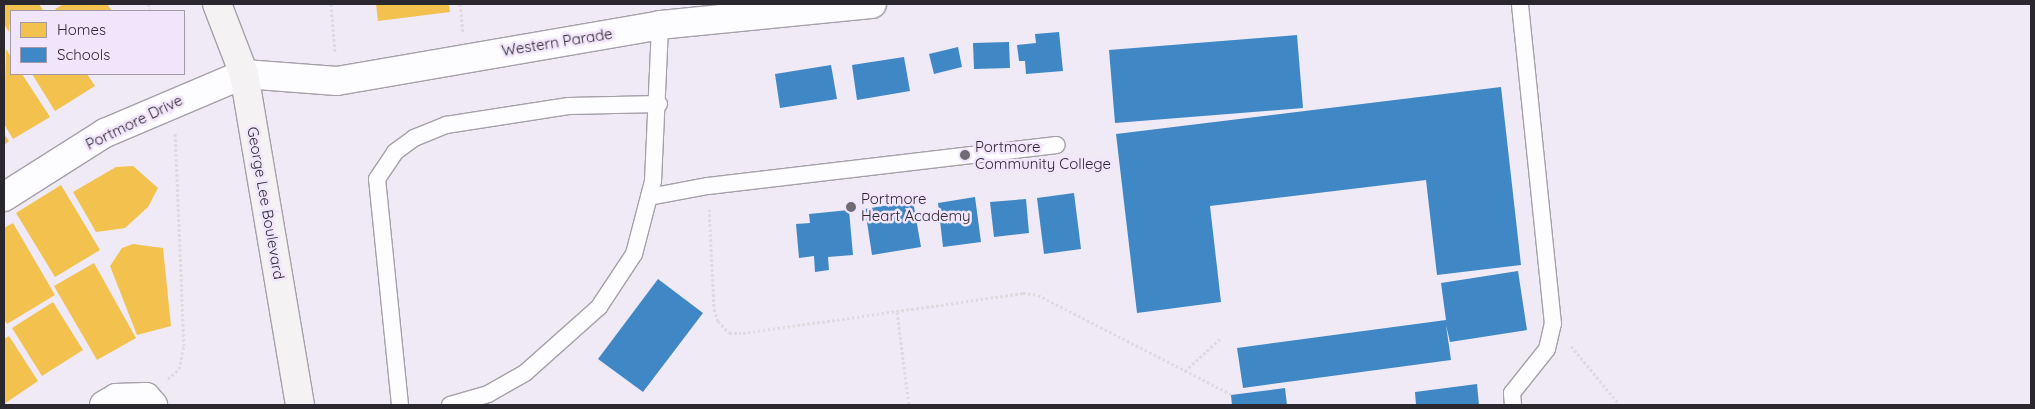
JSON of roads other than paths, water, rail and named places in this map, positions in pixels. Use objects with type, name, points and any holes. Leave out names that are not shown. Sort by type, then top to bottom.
[{"type":"main road","name":"George Lee Boulevard","points":[[217,4],[244,74],[300,405]]},
{"type":"street","name":"Western Parade","points":[[244,74],[337,82],[660,25],[872,4]]},
{"type":"street","name":"Portmore Drive","points":[[4,197],[105,133],[174,101],[244,74]]},
{"type":"street","points":[[110,402],[149,401]]},
{"type":"lane","points":[[1513,405],[1512,392],[1547,349],[1554,324],[1520,4]]},
{"type":"lane","points":[[450,405],[488,394],[525,373],[599,307],[634,254],[654,182],[659,104],[660,25]]},
{"type":"lane","points":[[400,405],[376,179],[395,152],[414,138],[446,125],[569,106],[659,104]]},
{"type":"lane","points":[[649,197],[708,186],[1057,146]]},
{"type":"place","name":"Portmore Community College","points":[[965,155]]},
{"type":"place","name":"Portmore Heart Academy","points":[[851,207]]}]
